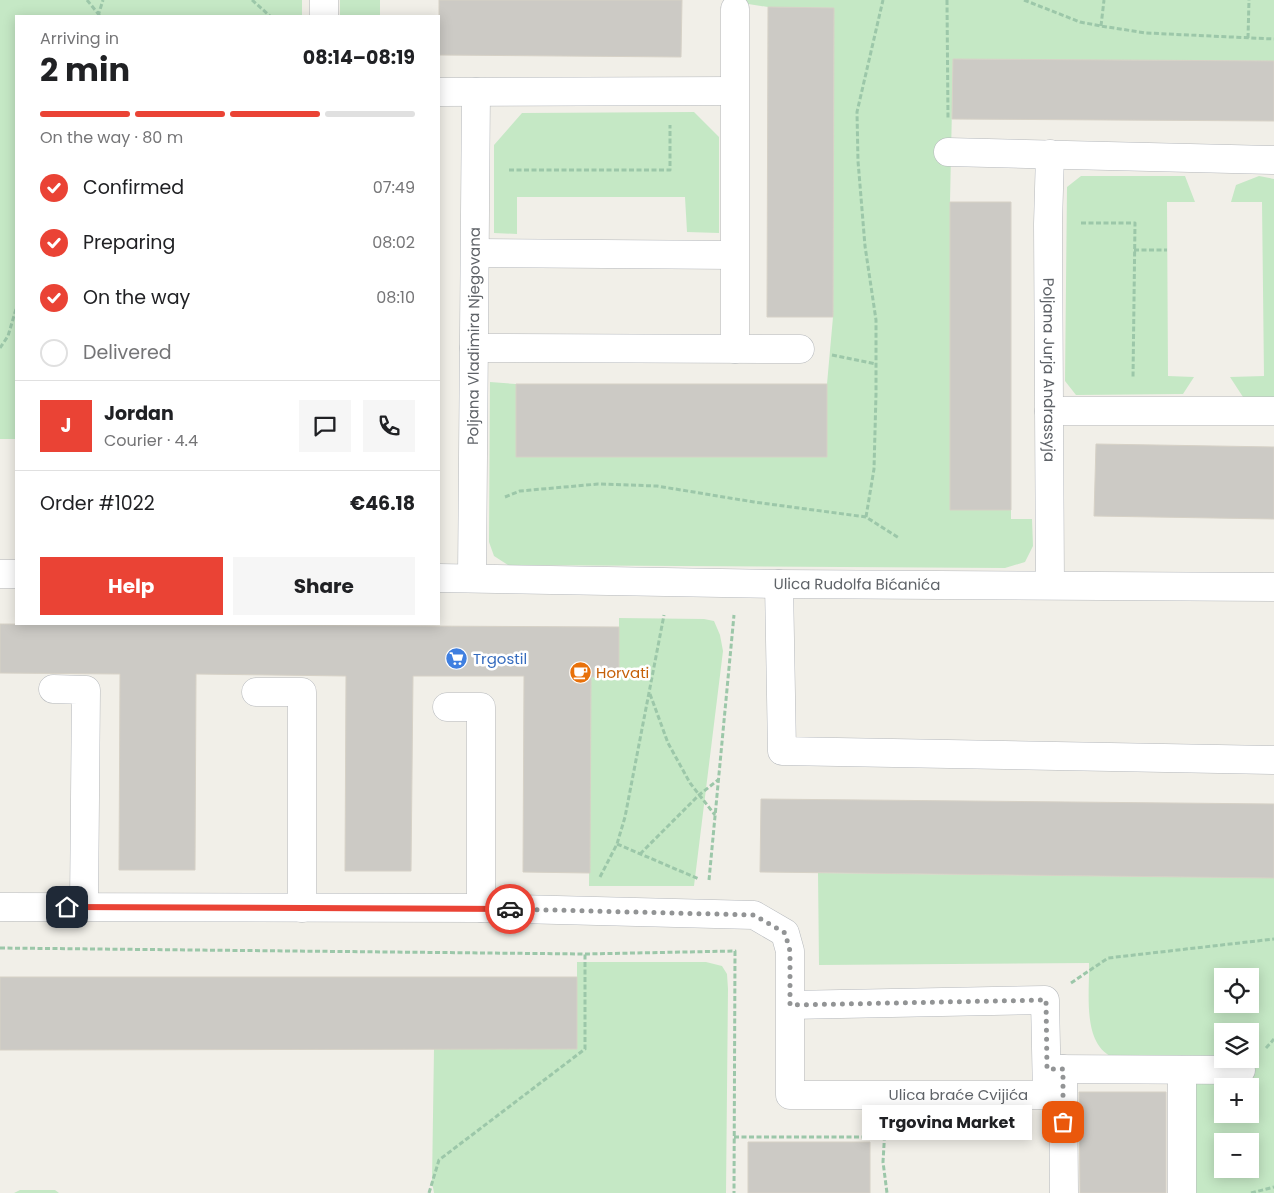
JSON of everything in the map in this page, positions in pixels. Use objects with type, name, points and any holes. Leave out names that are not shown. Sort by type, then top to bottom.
[{"type":"street","points":[[324,0],[324,15]]},
{"type":"street","points":[[735,9],[735,349]]},
{"type":"street","points":[[440,92],[734,92]]},
{"type":"street","name":"Poljana Vladimira Njegovana","points":[[472,578],[476,92]]},
{"type":"street","points":[[948,140],[1050,154],[1274,160]]},
{"type":"street","name":"Poljana Jurja Andrassyja","points":[[1050,154],[1048,224],[1050,585]]},
{"type":"street","points":[[476,253],[734,255]]},
{"type":"street","points":[[474,348],[800,349]]},
{"type":"street","points":[[1049,411],[1274,411]]},
{"type":"street","points":[[0,574],[15,574]]},
{"type":"street","name":"Ulica Rudolfa Bićanića","points":[[440,578],[778,584],[1274,587]]},
{"type":"street","points":[[778,584],[782,751],[1274,760]]},
{"type":"street","points":[[53,689],[86,690],[84,906]]},
{"type":"street","points":[[256,692],[302,692],[302,908]]},
{"type":"street","points":[[447,707],[481,707],[481,908]]},
{"type":"street","name":"Ulica braće Cvijića","points":[[0,907],[481,908],[754,915],[785,933],[790,951],[790,1094],[1047,1094],[1055,1069],[1046,1000]]},
{"type":"street","points":[[790,1005],[1046,1000]]},
{"type":"street","points":[[1064,1193],[1055,1069],[1241,1070]]},
{"type":"street","points":[[1182,1070],[1182,1193]]},
{"type":"path","points":[[87,0],[98,15]]},
{"type":"path","points":[[99,15],[103,0]]},
{"type":"path","points":[[252,0],[269,15]]},
{"type":"path","points":[[866,516],[874,469],[876,320],[865,246],[858,161],[857,112],[883,0]]},
{"type":"path","points":[[947,0],[948,140]]},
{"type":"path","points":[[1024,0],[1080,22],[1101,26],[1146,33],[1274,39]]},
{"type":"path","points":[[1101,26],[1104,0]]},
{"type":"path","points":[[1248,38],[1249,0]]},
{"type":"path","points":[[476,170],[670,170],[670,92]]},
{"type":"path","points":[[1048,224],[1135,223],[1132,411]]},
{"type":"path","points":[[1134,250],[1167,250]]},
{"type":"path","points":[[0,348],[8,336],[15,312]]},
{"type":"path","points":[[800,349],[876,364]]},
{"type":"path","points":[[499,499],[520,491],[598,484],[656,486],[754,502],[866,516],[899,538]]},
{"type":"path","points":[[617,844],[709,883],[737,582]]},
{"type":"path","points":[[598,881],[617,844],[625,817],[666,607]]},
{"type":"path","points":[[649,693],[668,743],[690,783],[715,816]]},
{"type":"path","points":[[640,854],[699,795],[718,780]]},
{"type":"path","points":[[1046,1000],[1108,958],[1274,939]]},
{"type":"path","points":[[0,948],[585,954],[735,951],[734,1193]]},
{"type":"path","points":[[429,1193],[439,1160],[585,1050],[585,954]]},
{"type":"path","points":[[886,1094],[883,1162],[887,1193]]},
{"type":"path","points":[[734,1136],[885,1137]]},
{"type":"path","points":[[1251,1193],[1274,1187]]},
{"type":"green space","points":[[0,0],[302,0],[302,15],[15,15],[15,439],[0,439]]},
{"type":"green space","points":[[340,0],[380,0],[380,15],[340,15]]},
{"type":"green space","points":[[723,0],[1274,0],[1274,61],[953,59],[950,202],[950,509],[1011,510],[1011,519],[1032,519],[1033,546],[1025,562],[1005,568],[508,565],[494,556],[489,542],[490,382],[516,384],[516,457],[827,457],[827,384],[833,317],[834,8],[768,7]]},
{"type":"green space","points":[[694,112],[719,137],[719,233],[687,232],[685,197],[517,197],[517,234],[494,233],[494,145],[522,113]]},
{"type":"green space","points":[[1081,176],[1185,176],[1195,202],[1167,202],[1168,376],[1194,377],[1183,394],[1076,395],[1065,381],[1067,187]]},
{"type":"green space","points":[[1259,176],[1274,179],[1274,400],[1262,402],[1243,397],[1230,377],[1264,376],[1262,202],[1231,202],[1236,185]]},
{"type":"green space","points":[[619,618],[704,619],[714,621],[720,635],[723,651],[694,886],[589,886],[591,677],[619,677]]},
{"type":"green space","points":[[818,873],[1274,878],[1274,1193],[1173,1193],[1169,1058],[1119,1059],[1104,1052],[1092,1030],[1089,1003],[1089,963],[819,965]]},
{"type":"green space","points":[[577,962],[706,962],[722,966],[727,974],[728,989],[726,1193],[434,1193],[432,1182],[434,1049],[577,1049]]},
{"type":"green space","points":[[20,1190],[55,1190],[59,1193],[14,1193]]},
{"type":"building","points":[[439,0],[682,0],[681,57],[440,55]]},
{"type":"building","points":[[768,7],[834,8],[833,317],[767,317]]},
{"type":"building","points":[[953,59],[1274,61],[1274,121],[952,119]]},
{"type":"building","points":[[950,202],[1011,202],[1011,510],[950,510]]},
{"type":"building","points":[[516,384],[827,384],[827,457],[516,457]]},
{"type":"building","points":[[1096,444],[1274,447],[1274,519],[1094,516]]},
{"type":"building","points":[[0,624],[619,627],[619,677],[591,677],[590,873],[523,872],[524,676],[413,676],[411,871],[345,871],[346,676],[196,674],[195,870],[119,870],[120,674],[0,673]]},
{"type":"building","points":[[761,799],[1274,804],[1274,878],[760,872]]},
{"type":"building","points":[[0,977],[577,977],[577,1049],[0,1050]]},
{"type":"building","points":[[1079,1092],[1166,1092],[1166,1193],[1080,1193]]},
{"type":"building","points":[[748,1142],[870,1142],[870,1193],[748,1193]]},
{"type":"way so far","points":[[510,909],[711,912],[754,915],[785,933],[790,951],[790,1005],[1046,1000],[1047,1069],[1063,1069],[1063,1122]]},
{"type":"place","name":"Trgostil","points":[[457,659]]},
{"type":"place","name":"Horvati","points":[[580,673]]},
{"type":"place","name":"Trgovina Market","points":[[1063,1122]]},
{"type":"route","points":[[67,907],[510,909]]}]
